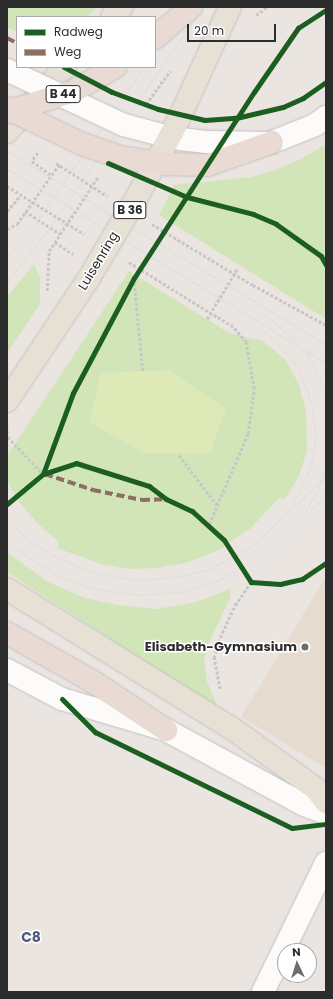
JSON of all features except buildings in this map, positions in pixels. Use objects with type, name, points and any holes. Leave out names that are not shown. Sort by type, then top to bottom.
[{"type":"highway","points":[[156,37],[191,7]]},
{"type":"highway","name":"B 44","points":[[7,112],[74,91],[113,68]]},
{"type":"highway","points":[[7,108],[82,144],[120,157],[163,164],[208,165],[275,141]]},
{"type":"highway","points":[[7,633],[92,681],[166,730]]},
{"type":"main road","points":[[113,16],[122,7]]},
{"type":"main road","name":"Luisenring","points":[[7,401],[89,278],[138,195],[176,125],[230,7]]},
{"type":"main road","points":[[7,132],[64,68]]},
{"type":"main road","points":[[7,589],[230,727],[315,788],[326,802]]},
{"type":"street","points":[[7,70],[124,125],[186,140],[275,141],[315,125],[326,117]]},
{"type":"street","points":[[7,670],[62,699],[166,730],[304,805],[326,813]]},
{"type":"street","points":[[263,992],[326,863]]},
{"type":"path","points":[[40,151],[32,161],[51,175]]},
{"type":"path","points":[[72,175],[110,198]]},
{"type":"path","points":[[7,211],[21,195]]},
{"type":"path","points":[[25,211],[60,234]]},
{"type":"path","points":[[149,222],[253,285],[326,325]]},
{"type":"path","points":[[7,229],[17,224]]},
{"type":"path","points":[[55,242],[74,254]]},
{"type":"path","points":[[207,319],[237,269]]},
{"type":"path","points":[[134,278],[143,371]]},
{"type":"path","points":[[209,524],[248,434],[254,389],[251,358],[246,342],[233,327],[217,317]]},
{"type":"path","points":[[7,418],[8,437],[43,474]]},
{"type":"path","points":[[179,455],[218,506]]},
{"type":"path","points":[[230,727],[214,658],[218,642],[235,605],[251,582]]},
{"type":"shaded area","name":"Elisabeth-Gymnasium","points":[[326,576],[326,768],[241,717]]},
{"type":"green space","points":[[7,7],[97,7],[88,16],[16,16],[16,32],[7,27]]},
{"type":"green space","points":[[326,144],[326,319],[159,215],[174,185],[251,177],[276,170],[301,159]]},
{"type":"green space","points":[[34,264],[40,278],[40,304],[7,353],[7,297]]},
{"type":"green space","points":[[129,271],[229,333],[263,341],[286,360],[299,385],[306,411],[307,451],[298,478],[284,500],[280,497],[251,528],[219,550],[189,562],[158,568],[129,569],[101,564],[57,548],[59,542],[38,524],[19,502],[7,482],[7,456]]},
{"type":"green space","points":[[169,370],[226,409],[210,454],[144,453],[89,422],[101,373]]},
{"type":"green space","points":[[7,552],[48,582],[85,598],[117,605],[156,609],[197,602],[231,588],[230,598],[208,645],[204,660],[207,682],[216,702],[214,706],[10,574],[7,571]]},
{"type":"tram line","points":[[156,52],[189,7]]},
{"type":"tram line","points":[[7,282],[50,227],[203,7]]},
{"type":"tram line","points":[[7,257],[38,219],[143,68]]},
{"type":"tram line","points":[[7,151],[326,345]]},
{"type":"tram line","points":[[7,169],[326,363]]},
{"type":"tram line","points":[[265,314],[295,341]]},
{"type":"tram line","points":[[263,330],[294,362],[307,390],[312,408],[315,434],[314,449],[309,470],[293,503]]},
{"type":"tram line","points":[[306,352],[319,377],[326,402]]},
{"type":"tram line","points":[[305,512],[316,493],[326,465]]},
{"type":"tram line","points":[[7,517],[26,538],[48,553],[93,573],[135,580],[178,577],[210,569],[253,545],[326,476]]},
{"type":"tram line","points":[[7,537],[17,549],[40,565],[62,578],[91,588],[138,595],[179,592],[213,583],[260,558],[326,496]]},
{"type":"marked path","points":[[7,38],[16,42]]},
{"type":"marked path","points":[[45,474],[93,490],[142,500],[165,499]]},
{"type":"cycle path","points":[[43,474],[73,393],[134,278],[254,92],[298,28],[326,10]]},
{"type":"cycle path","points":[[66,68],[112,92],[158,109],[205,120],[236,118],[283,107],[303,98],[326,82]]},
{"type":"cycle path","points":[[108,163],[187,197],[253,214],[276,224],[321,256],[326,265]]},
{"type":"cycle path","points":[[7,504],[43,474],[76,463],[149,486],[166,499],[192,511],[224,540],[251,582],[280,584],[302,579],[326,563]]},
{"type":"cycle path","points":[[62,699],[95,732],[292,828],[326,824]]},
{"type":"place","name":"Elisabeth-Gymnasium","points":[[305,647]]},
{"type":"district","name":"C8","points":[[31,937]]}]
